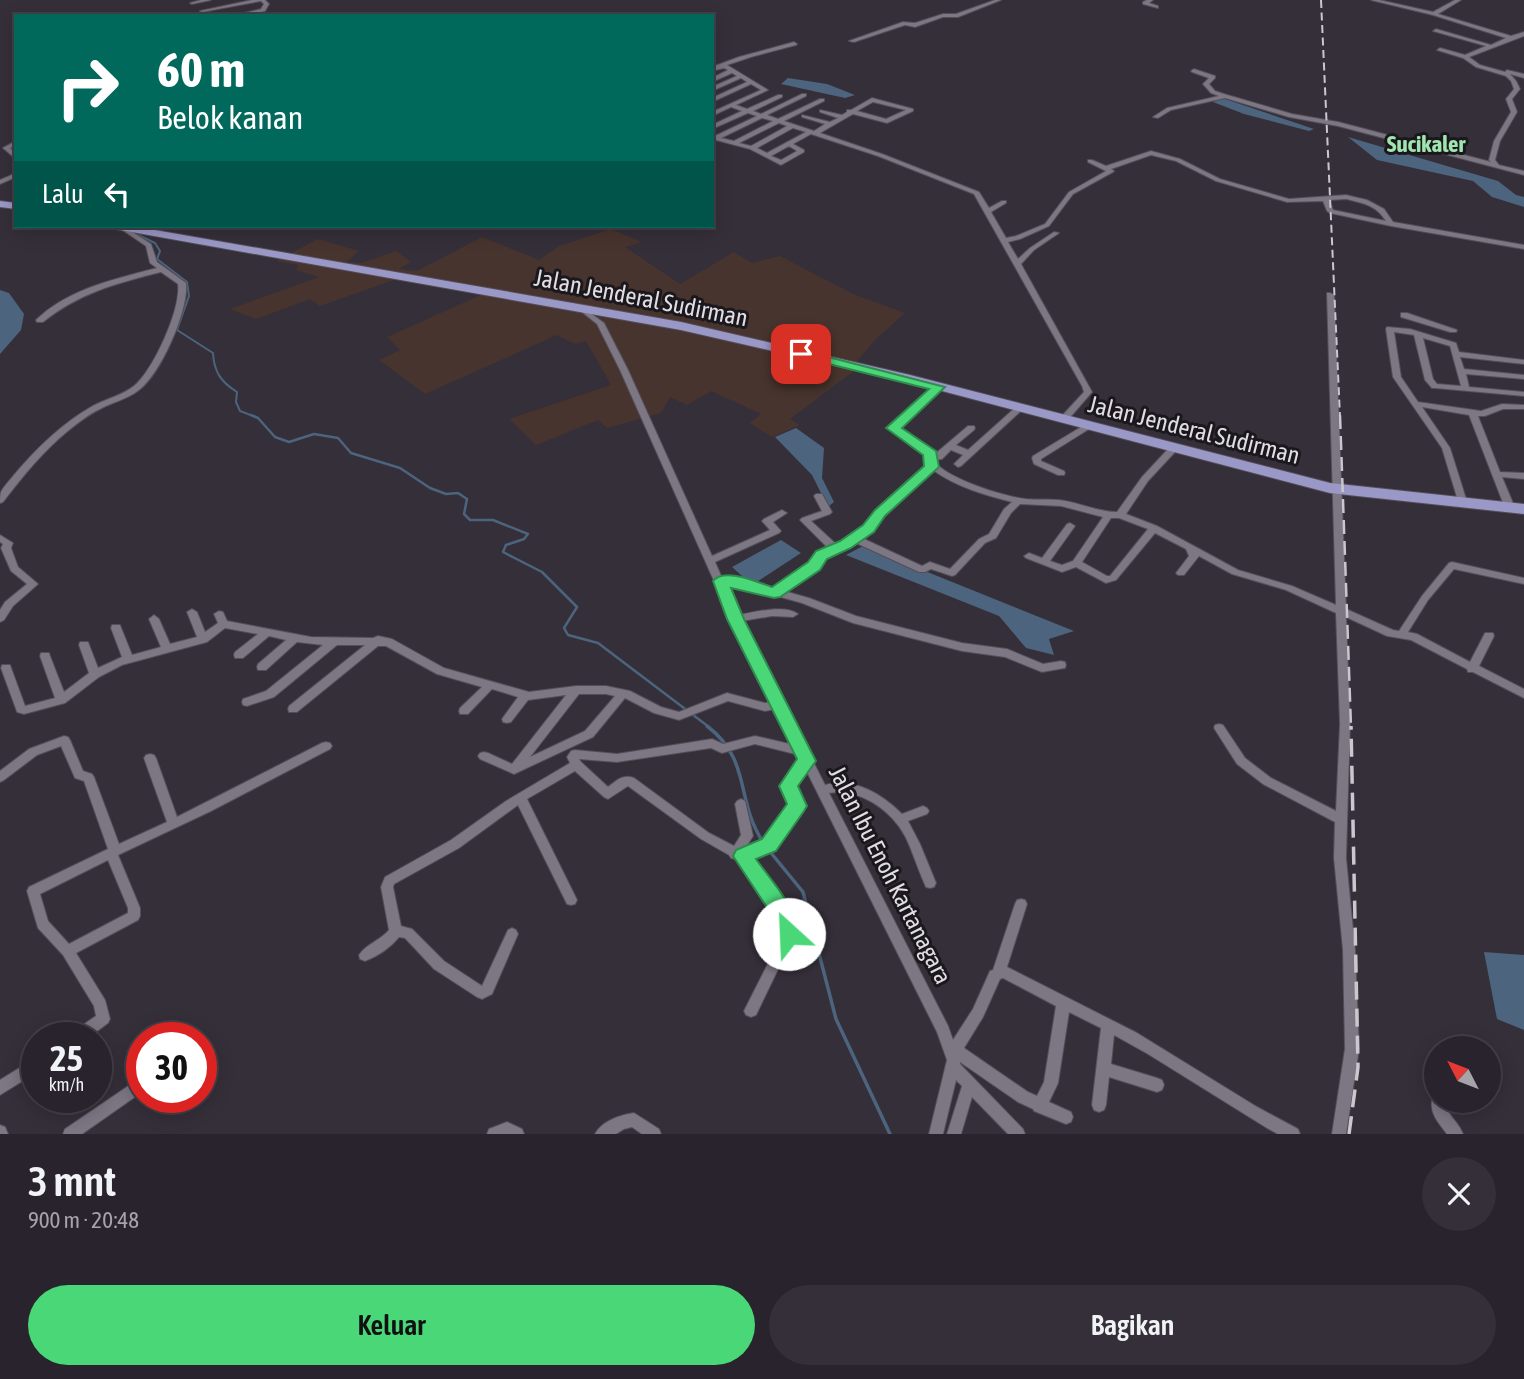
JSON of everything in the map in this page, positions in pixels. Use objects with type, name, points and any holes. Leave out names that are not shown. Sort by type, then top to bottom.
[{"type":"main road","name":"Jalan Jenderal Sudirman","points":[[125,228],[733,337],[939,387],[1172,450],[1337,489],[1517,508]]},
{"type":"street","points":[[209,0],[197,7],[263,1],[263,10],[243,14]]},
{"type":"street","points":[[223,5],[232,0]]},
{"type":"street","points":[[852,41],[905,23],[915,25],[941,15],[956,16],[999,0]]},
{"type":"street","points":[[1151,0],[1145,4],[1156,7]]},
{"type":"street","points":[[1373,0],[1434,14],[1524,42]]},
{"type":"street","points":[[1447,0],[1457,1]]},
{"type":"street","points":[[1434,14],[1457,1]]},
{"type":"street","points":[[1436,31],[1490,46]]},
{"type":"street","points":[[1465,57],[1524,34]]},
{"type":"street","points":[[714,68],[745,56],[756,56],[769,49],[794,44]]},
{"type":"street","points":[[1440,50],[1465,57],[1471,63],[1524,76]]},
{"type":"street","points":[[723,65],[780,96]]},
{"type":"street","points":[[714,79],[733,71]]},
{"type":"street","points":[[1194,71],[1213,78],[1206,84],[1214,93],[1223,96],[1291,116],[1342,125],[1524,173]]},
{"type":"street","points":[[1497,166],[1492,155],[1515,108],[1509,99],[1517,89],[1507,72]]},
{"type":"street","points":[[714,88],[741,76]]},
{"type":"street","points":[[714,99],[751,82]]},
{"type":"street","points":[[714,113],[765,90]]},
{"type":"street","points":[[714,137],[804,95]]},
{"type":"street","points":[[714,126],[780,96],[804,95],[822,100],[736,142]]},
{"type":"street","points":[[1156,117],[1169,109],[1203,103],[1223,96]]},
{"type":"street","points":[[768,155],[872,100],[911,110]]},
{"type":"street","points":[[867,117],[894,105]]},
{"type":"street","points":[[733,106],[973,191],[989,210],[1086,386],[1087,392],[1083,400],[1063,420]]},
{"type":"street","points":[[880,125],[919,107]]},
{"type":"street","points":[[822,111],[842,117]]},
{"type":"street","points":[[849,111],[896,123]]},
{"type":"street","points":[[804,116],[830,124]]},
{"type":"street","points":[[752,148],[792,126]]},
{"type":"street","points":[[714,137],[752,148],[781,163],[802,151],[789,144]]},
{"type":"street","points":[[14,144],[6,147],[14,154]]},
{"type":"street","points":[[1107,168],[1152,153],[1178,160],[1218,180],[1289,201],[1346,197],[1365,201],[1382,210],[1391,224]]},
{"type":"street","points":[[1005,240],[1018,238],[1047,225],[1072,192],[1111,171],[1090,161]]},
{"type":"street","points":[[1325,198],[1330,211],[1524,247]]},
{"type":"street","points":[[989,210],[1004,202]]},
{"type":"street","points":[[0,500],[26,466],[54,438],[95,408],[136,388],[149,373],[185,297],[180,280],[154,263],[153,249],[121,228]]},
{"type":"street","points":[[1018,264],[1032,249],[1056,233]]},
{"type":"street","points":[[40,320],[58,304],[84,291],[163,269]]},
{"type":"street","points":[[1330,295],[1345,769],[1341,864],[1349,950],[1352,1049],[1339,1134]]},
{"type":"street","name":"Jalan Ibu Enoh Kartanagara","points":[[581,308],[600,323],[721,581],[736,619],[943,1030],[954,1057]]},
{"type":"street","points":[[600,323],[612,314]]},
{"type":"street","points":[[1404,315],[1453,330]]},
{"type":"street","points":[[1416,319],[1414,332],[1429,380],[1444,388],[1524,394]]},
{"type":"street","points":[[1462,502],[1446,448],[1397,377],[1390,329],[1414,332],[1453,345],[1466,389]]},
{"type":"street","points":[[1456,354],[1524,362]]},
{"type":"street","points":[[1461,371],[1524,377]]},
{"type":"street","points":[[939,387],[893,428],[932,462],[969,486],[1018,501],[1044,500],[1108,516],[1120,515],[1154,528],[1235,572],[1289,588],[1391,633],[1402,634],[1524,694]]},
{"type":"street","points":[[1444,388],[1447,407]]},
{"type":"street","points":[[1417,404],[1487,413],[1502,406],[1524,407]]},
{"type":"street","points":[[958,464],[1018,409]]},
{"type":"street","points":[[1473,412],[1496,474],[1517,508]]},
{"type":"street","points":[[1060,473],[1037,462],[1036,458],[1086,427]]},
{"type":"street","points":[[774,593],[834,548],[856,539],[932,462],[971,428]]},
{"type":"street","points":[[950,446],[969,454]]},
{"type":"street","points":[[1120,515],[1145,479],[1172,450]]},
{"type":"street","points":[[1496,474],[1524,476]]},
{"type":"street","points":[[819,496],[827,512],[805,520],[834,548]]},
{"type":"street","points":[[856,539],[922,570],[931,565],[951,573],[982,541],[993,536],[1007,511],[1018,501]]},
{"type":"street","points":[[711,560],[776,531],[768,521],[782,513]]},
{"type":"street","points":[[1029,556],[1066,569],[1076,563],[1108,516]]},
{"type":"street","points":[[1044,562],[1070,526]]},
{"type":"street","points":[[1076,563],[1106,580],[1114,578],[1154,528]]},
{"type":"street","points":[[0,538],[8,542],[6,548],[14,569],[33,584],[9,604],[0,620],[3,624],[0,630]]},
{"type":"street","points":[[1181,573],[1194,556],[1190,548]]},
{"type":"street","points":[[1402,634],[1425,598],[1452,565],[1524,581]]},
{"type":"street","points":[[721,581],[743,583],[821,604],[853,619],[962,648],[1007,653],[1042,668],[1061,665]]},
{"type":"street","points":[[192,612],[203,639]]},
{"type":"street","points":[[736,619],[772,613],[793,614]]},
{"type":"street","points":[[154,619],[167,649]]},
{"type":"street","points":[[6,667],[21,709],[61,700],[95,674],[128,659],[203,639],[221,619],[267,633],[295,638],[388,642],[433,668],[526,695],[576,690],[623,694],[670,715],[684,715],[727,697],[765,707],[778,705]]},
{"type":"street","points":[[116,628],[128,659]]},
{"type":"street","points":[[239,655],[267,633]]},
{"type":"street","points":[[1472,669],[1489,636]]},
{"type":"street","points":[[262,667],[295,638]]},
{"type":"street","points":[[293,709],[378,640]]},
{"type":"street","points":[[247,702],[270,694],[335,641]]},
{"type":"street","points":[[84,645],[95,674]]},
{"type":"street","points":[[46,656],[61,700]]},
{"type":"street","points":[[464,711],[490,685]]},
{"type":"street","points":[[514,770],[576,690]]},
{"type":"street","points":[[514,770],[589,734],[623,694]]},
{"type":"street","points":[[507,719],[526,695]]},
{"type":"street","points":[[1219,728],[1241,761],[1267,781],[1341,819]]},
{"type":"street","points":[[0,777],[30,754],[57,740],[64,740],[78,774],[88,777],[134,908],[134,916],[68,951]]},
{"type":"street","points":[[739,855],[764,847],[797,806],[789,786],[804,756],[755,740],[726,748],[712,743],[617,758],[578,754],[573,757],[576,765],[608,794],[624,781],[630,781],[739,855],[788,921],[789,934],[751,1011]]},
{"type":"street","points":[[99,1022],[103,1019],[100,1004],[68,951],[42,924],[33,891],[326,746]]},
{"type":"street","points":[[484,756],[514,770]]},
{"type":"street","points":[[150,758],[173,823]]},
{"type":"street","points":[[396,931],[386,883],[455,844],[510,804],[522,800],[576,765]]},
{"type":"street","points":[[822,790],[840,784],[852,787],[900,819],[930,883]]},
{"type":"street","points":[[522,800],[572,900]]},
{"type":"street","points":[[739,855],[747,836],[741,804]]},
{"type":"street","points":[[900,819],[923,811]]},
{"type":"street","points":[[936,1134],[954,1057],[999,971],[1021,904]]},
{"type":"street","points":[[396,931],[408,933],[439,965],[482,993],[486,990],[512,934]]},
{"type":"street","points":[[365,955],[388,941],[396,931]]},
{"type":"street","points":[[999,971],[1160,1054],[1249,1113],[1293,1134]]},
{"type":"street","points":[[1039,1106],[1051,1083],[1063,1005]]},
{"type":"street","points":[[1100,1105],[1108,1026]]},
{"type":"street","points":[[954,1057],[969,1084],[1018,1134]]},
{"type":"street","points":[[954,1057],[1039,1106],[1066,1118]]},
{"type":"street","points":[[1104,1069],[1157,1085]]},
{"type":"street","points":[[0,1088],[21,1074]]},
{"type":"street","points":[[954,1134],[969,1084]]},
{"type":"street","points":[[70,1134],[126,1095]]},
{"type":"street","points":[[1440,1113],[1456,1134]]},
{"type":"street","points":[[602,1134],[622,1122],[634,1120],[654,1134]]},
{"type":"street","points":[[494,1134],[507,1129],[517,1134]]},
{"type":"shaded area","points":[[611,229],[641,242],[625,247],[680,284],[734,252],[752,263],[780,256],[853,294],[905,313],[876,339],[858,360],[854,371],[790,419],[800,425],[772,437],[750,423],[761,414],[711,391],[687,405],[670,397],[661,413],[607,428],[598,420],[536,445],[509,419],[611,385],[586,341],[575,344],[557,335],[425,394],[379,360],[400,350],[387,337],[481,295],[394,280],[320,306],[310,299],[256,319],[230,309],[319,277],[296,270],[298,265],[276,261],[318,239],[359,251],[347,262],[362,263],[396,251],[411,262],[399,269],[417,271],[482,237],[539,260],[559,246]]},
{"type":"water","points":[[788,78],[827,84],[855,95],[845,98],[781,84]]},
{"type":"water","points":[[1222,98],[1314,129],[1309,131],[1244,114],[1213,102]]},
{"type":"water","points":[[1348,137],[1498,181],[1516,195],[1524,197],[1524,207],[1492,197],[1473,181],[1377,160]]},
{"type":"water","points":[[0,290],[9,293],[24,314],[21,330],[0,354]]},
{"type":"water","points":[[796,428],[824,448],[822,478],[834,502],[828,507],[812,475],[775,437]]},
{"type":"water","points":[[781,540],[801,553],[752,585],[732,567]]},
{"type":"water","points":[[863,546],[1074,631],[1049,639],[1054,655],[1026,648],[999,616],[846,555]]},
{"type":"water","points":[[1484,952],[1524,955],[1524,1030],[1497,1019]]},
{"type":"waterway","points":[[134,233],[155,243],[160,251],[157,259],[187,282],[189,296],[177,330],[213,353],[219,376],[237,392],[236,402],[240,411],[253,416]]},
{"type":"waterway","points":[[253,416],[275,437],[289,442],[314,434],[338,438],[351,453],[400,468],[430,488],[446,494],[458,493],[467,499],[464,514],[470,520],[493,520],[528,534],[524,539],[506,545],[503,552],[542,572],[577,607],[564,628],[568,635],[598,643],[709,727]]},
{"type":"waterway","points":[[707,726],[731,753],[754,826],[763,842]]},
{"type":"waterway","points":[[767,848],[803,892],[836,1019],[890,1134]]},
{"type":"railway","points":[[1321,0],[1340,417]]},
{"type":"railway","points":[[1340,415],[1351,727]]},
{"type":"railway","points":[[1349,1134],[1358,1067],[1351,726]]},
{"type":"district","name":"Sucikaler","points":[[1426,144]]},
{"type":"route","points":[[789,934],[788,921],[743,856],[769,845],[797,806],[796,797],[788,789],[799,768],[807,761],[736,619],[721,581],[743,583],[774,593],[814,566],[821,555],[846,545],[868,529],[880,513],[931,467],[928,460],[932,457],[931,454],[893,428],[939,387],[801,354]]}]
